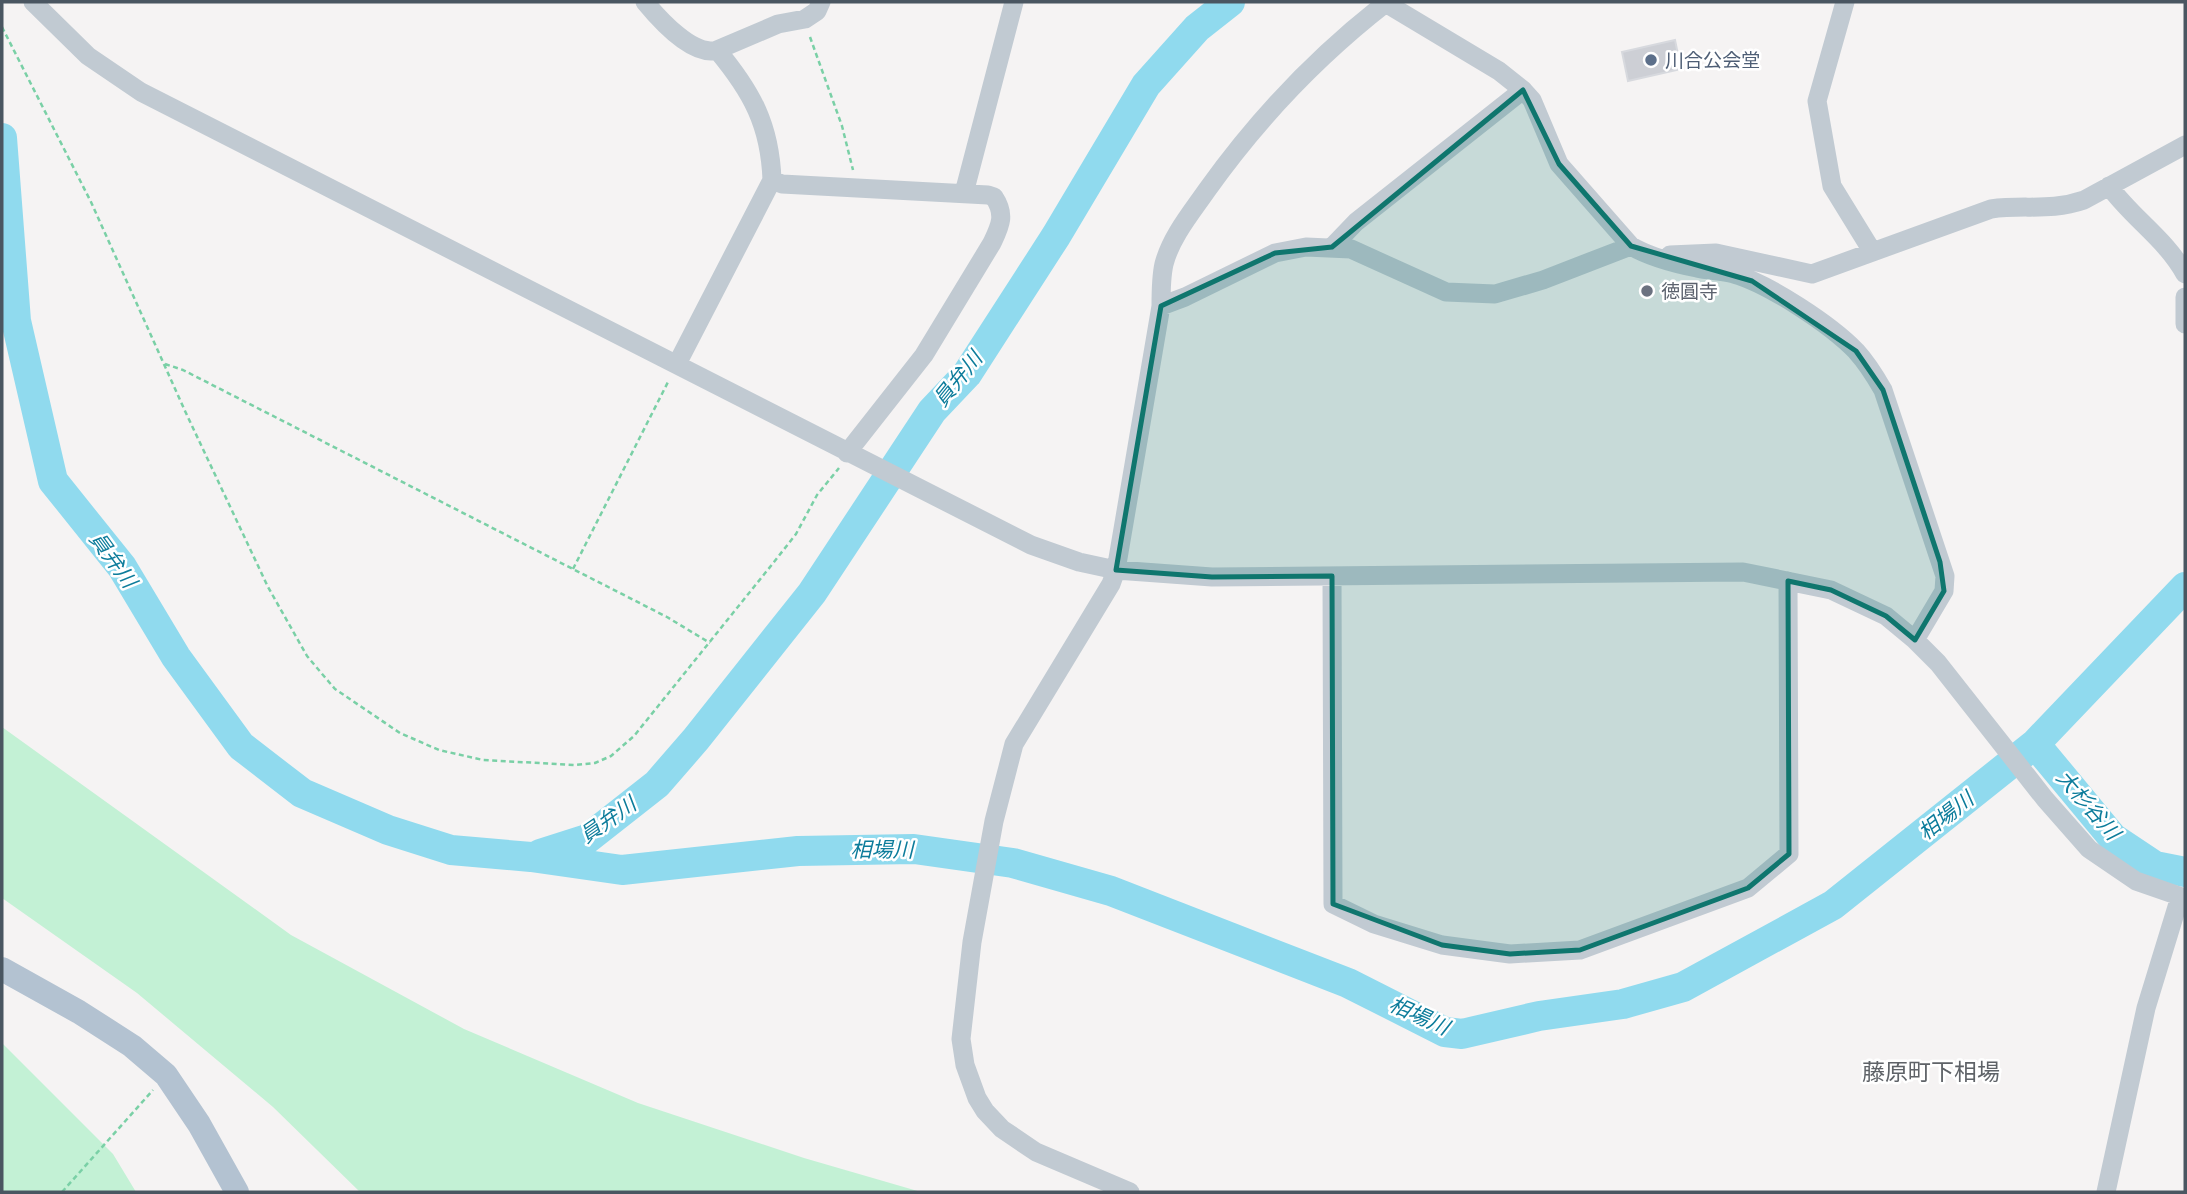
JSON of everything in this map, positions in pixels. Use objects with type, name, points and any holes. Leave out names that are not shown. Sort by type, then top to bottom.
[{"type":"main road","points":[[2,969],[79,1012],[132,1046],[166,1075],[199,1124],[237,1192]]},
{"type":"street","points":[[33,2],[88,56],[141,92],[964,513],[1031,545],[1079,562],[1116,570],[1212,577],[1743,572],[1831,590],[1886,616],[1938,663],[2072,833],[2106,863],[2144,885],[2183,897],[2146,1008],[2106,1192]]},
{"type":"street","points":[[645,2],[684,41],[709,52],[778,24],[805,19],[817,11],[821,2]]},
{"type":"street","points":[[964,193],[1014,2]]},
{"type":"street","points":[[1130,1192],[1036,1152],[1002,1129],[977,1098],[965,1065],[961,1039],[972,942],[994,821],[1014,744],[1111,584],[1116,570],[1161,306],[1164,266],[1173,243],[1190,214],[1267,111],[1321,56],[1385,2],[1499,71],[1523,90],[1532,100],[1559,164],[1631,246],[1643,253],[1698,268],[1733,273],[1752,281],[1834,331],[1856,351],[1883,390],[1945,576],[1944,591],[1915,640]]},
{"type":"street","points":[[1845,2],[1817,101],[1832,186],[1872,251]]},
{"type":"street","points":[[677,364],[772,180],[771,152],[763,122],[746,90],[717,50]]},
{"type":"street","points":[[1332,247],[1356,222],[1523,90]]},
{"type":"street","points":[[1658,256],[1716,253],[1812,274],[1823,272],[1872,251],[1990,209],[2010,206],[2059,208],[2084,200],[2185,145]]},
{"type":"street","points":[[772,180],[782,184],[964,193],[994,197],[1002,212],[1001,223],[986,253],[924,355],[850,455]]},
{"type":"street","points":[[2109,186],[2122,204],[2162,240],[2185,274]]},
{"type":"street","points":[[1161,306],[1275,253],[1306,247],[1351,249],[1446,292],[1494,294],[1543,280],[1631,246]]},
{"type":"street","points":[[2185,296],[2185,324]]},
{"type":"street","points":[[1332,576],[1333,904],[1374,924],[1442,945],[1510,954],[1580,950],[1748,888],[1789,854],[1788,581]]},
{"type":"path","points":[[805,19],[823,78],[842,125],[857,187]]},
{"type":"path","points":[[2,27],[91,202],[262,574],[307,656],[335,689],[400,733],[439,750],[482,761],[575,765],[596,763],[611,756],[634,736],[710,643],[796,534],[817,495],[850,455]]},
{"type":"path","points":[[163,363],[195,376],[573,569],[710,643]]},
{"type":"path","points":[[573,569],[677,364]]},
{"type":"path","points":[[62,1192],[166,1075]]},
{"type":"highlighted area","points":[[1523,90],[1559,164],[1631,246],[1752,281],[1856,351],[1883,390],[1940,562],[1944,591],[1915,640],[1886,616],[1831,590],[1788,581],[1789,854],[1748,888],[1580,950],[1510,954],[1442,945],[1333,904],[1332,576],[1212,577],[1116,570],[1161,306],[1275,253],[1332,247]]},
{"type":"green space","points":[[2,727],[291,935],[464,1029],[638,1103],[804,1158],[921,1192],[360,1192],[273,1107],[137,993],[2,898]]},
{"type":"green space","points":[[2,1043],[113,1154],[136,1192],[2,1192]]},
{"type":"building","name":"川合公会堂","points":[[1675,40],[1681,69],[1628,81],[1622,52]]},
{"type":"waterway","name":"員弁川","points":[[540,854],[587,839],[657,784],[696,739],[812,593],[932,411],[967,374],[1056,236],[1146,85],[1197,28],[1230,2]]},
{"type":"waterway","name":"相場川","points":[[2,138],[16,321],[53,481],[122,567],[176,657],[241,746],[302,793],[388,830],[451,850],[531,857],[622,870],[798,851],[914,849],[1013,863],[1111,891],[1348,983],[1445,1032],[1462,1034],[1539,1016],[1623,1004],[1683,987],[1833,905],[2035,744],[2185,587]]},
{"type":"waterway","name":"大杉谷川","points":[[2035,744],[2113,838],[2155,866],[2185,872]]},
{"type":"place","name":"川合公会堂","points":[[1651,60]]},
{"type":"place","name":"徳圓寺","points":[[1647,291]]},
{"type":"district","name":"藤原町下相場","points":[[1931,1072]]}]
